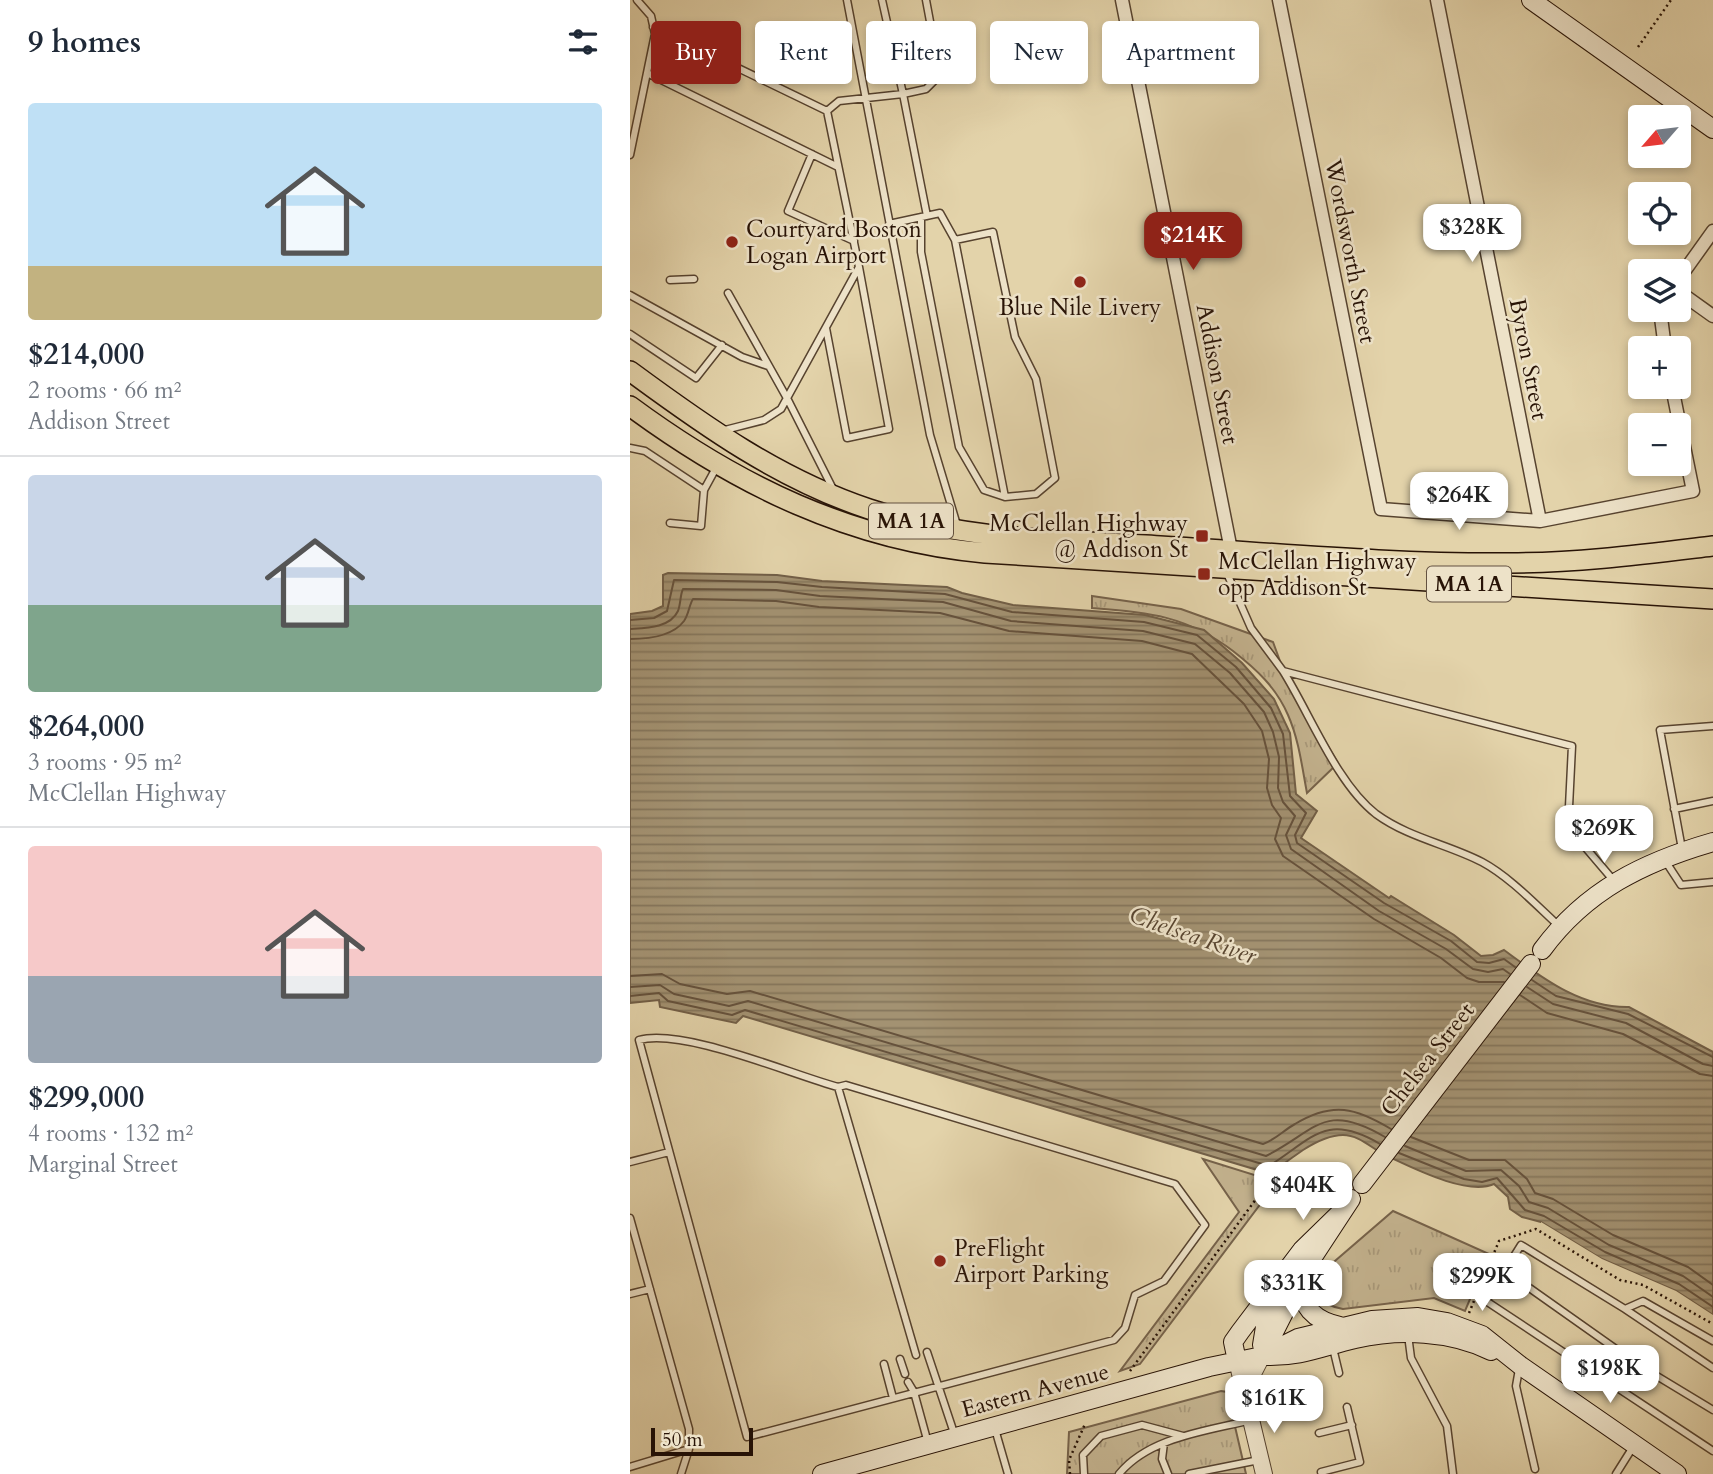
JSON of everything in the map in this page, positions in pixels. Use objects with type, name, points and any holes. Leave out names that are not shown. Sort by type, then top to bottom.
[{"type":"highway","name":"MA 1A","points":[[630,372],[713,432],[771,467],[836,497],[900,518],[958,530],[1228,560],[1713,599]]},
{"type":"highway","name":"MA 1A","points":[[630,406],[717,466],[817,515],[923,545],[985,553],[1228,560],[1512,563],[1585,560],[1713,546]]},
{"type":"main road","points":[[1531,0],[1713,129]]},
{"type":"main road","name":"Chelsea Street","points":[[1362,1184],[1547,944],[1586,902],[1614,881],[1663,858],[1713,842]]},
{"type":"main road","points":[[1237,1361],[1233,1342],[1298,1268],[1347,1205]]},
{"type":"main road","points":[[1298,1268],[1301,1290],[1309,1311],[1325,1323],[1340,1326]]},
{"type":"main road","points":[[1262,1356],[1298,1268]]},
{"type":"main road","points":[[1262,1356],[1298,1338],[1340,1326],[1396,1317],[1447,1322],[1482,1335],[1521,1366],[1677,1474]]},
{"type":"main road","points":[[1262,1356],[1293,1357],[1368,1337],[1408,1333],[1478,1345],[1521,1366]]},
{"type":"main road","name":"Eastern Avenue","points":[[822,1474],[843,1471],[928,1445],[1262,1356]]},
{"type":"street","name":"Addison Street","points":[[1122,0],[1228,560]]},
{"type":"street","name":"Wordsworth Street","points":[[1279,0],[1381,509],[1540,521]]},
{"type":"street","name":"Byron Street","points":[[1437,0],[1540,521]]},
{"type":"street","points":[[1691,261],[1713,231]]},
{"type":"street","points":[[1691,300],[1713,316]]},
{"type":"street","points":[[1540,521],[1693,491],[1674,399]]},
{"type":"street","points":[[1244,1391],[1262,1356]]},
{"type":"street","points":[[1237,1361],[1262,1467]]},
{"type":"lane","points":[[637,0],[651,16],[652,21]]},
{"type":"lane","points":[[846,0],[932,443],[958,530]]},
{"type":"lane","points":[[882,0],[903,94],[924,216],[921,251],[959,447],[984,490],[1005,497],[1037,494],[1055,478],[1036,379],[1015,337],[993,232],[955,240]]},
{"type":"lane","points":[[827,111],[839,102],[926,89],[940,75],[926,0]]},
{"type":"lane","points":[[630,155],[651,54]]},
{"type":"lane","points":[[741,69],[827,111]]},
{"type":"lane","points":[[647,73],[838,167]]},
{"type":"lane","points":[[826,328],[847,438],[889,429],[827,111]]},
{"type":"lane","points":[[812,154],[789,211],[854,241]]},
{"type":"lane","points":[[889,224],[940,213],[955,240],[1005,497]]},
{"type":"lane","points":[[713,432],[764,421],[781,409],[859,267]]},
{"type":"lane","points":[[670,280],[694,279]]},
{"type":"lane","points":[[728,293],[788,400],[836,497]]},
{"type":"lane","points":[[630,295],[741,357],[769,366]]},
{"type":"lane","points":[[630,334],[696,378],[722,345]]},
{"type":"lane","points":[[630,448],[645,451],[704,490]]},
{"type":"lane","points":[[670,523],[701,526],[704,490],[717,466]]},
{"type":"lane","points":[[1228,560],[1251,628],[1283,671],[1343,776],[1375,813],[1419,839],[1459,851],[1486,864],[1547,944]]},
{"type":"lane","points":[[1283,671],[1572,746],[1568,827],[1614,881]]},
{"type":"lane","points":[[1682,851],[1660,730],[1713,726]]},
{"type":"lane","points":[[1674,809],[1713,801]]},
{"type":"lane","points":[[1663,858],[1681,885],[1713,882]]},
{"type":"lane","points":[[662,1038],[741,1054],[798,1076],[838,1087],[846,1085],[1175,1184],[1205,1225],[1164,1281],[1135,1296],[1125,1328],[1114,1340],[747,1437],[639,1040],[662,1038]]},
{"type":"lane","points":[[838,1087],[916,1355]]},
{"type":"lane","points":[[630,1162],[669,1152]]},
{"type":"lane","points":[[630,1217],[686,1419],[689,1449],[681,1474]]},
{"type":"lane","points":[[1713,1368],[1625,1309],[1521,1245],[1486,1301],[1713,1451]]},
{"type":"lane","points":[[630,1257],[640,1254]]},
{"type":"lane","points":[[1504,1270],[1637,1364],[1713,1410]]},
{"type":"lane","points":[[630,1294],[650,1289]]},
{"type":"lane","points":[[1625,1309],[1643,1301],[1713,1341]]},
{"type":"lane","points":[[1408,1333],[1410,1358],[1447,1426],[1453,1474]]},
{"type":"lane","points":[[1333,1346],[1339,1373]]},
{"type":"lane","points":[[927,1352],[934,1380],[940,1384],[955,1438]]},
{"type":"lane","points":[[900,1359],[905,1374]]},
{"type":"lane","points":[[884,1364],[893,1398]]},
{"type":"lane","points":[[1521,1366],[1516,1376],[1516,1386],[1535,1469]]},
{"type":"lane","points":[[908,1382],[914,1392],[928,1445]]},
{"type":"lane","points":[[1321,1472],[1347,1470],[1360,1462],[1347,1407]]},
{"type":"lane","points":[[1119,1474],[1125,1467],[1164,1443],[1251,1420]]},
{"type":"lane","points":[[1084,1474],[1083,1455],[1101,1436],[1146,1425],[1184,1436]]},
{"type":"lane","points":[[1319,1433],[1352,1425]]},
{"type":"lane","points":[[994,1427],[1008,1474]]},
{"type":"lane","points":[[1164,1443],[1162,1459],[1168,1474]]},
{"type":"lane","points":[[1616,1474],[1634,1445]]},
{"type":"lane","points":[[630,1466],[689,1449]]},
{"type":"lane","points":[[1189,1474],[1262,1467]]},
{"type":"path","points":[[1638,47],[1671,0]]},
{"type":"path","points":[[1130,1371],[1259,1195]]},
{"type":"path","points":[[1070,1474],[1069,1460],[1085,1424]]},
{"type":"green space","points":[[1092,596],[1181,609],[1273,642],[1284,672],[1338,763],[1307,793],[1298,744],[1288,715],[1265,679],[1250,665],[1216,639],[1183,623],[1131,611],[1092,608]]},
{"type":"green space","points":[[1203,1159],[1277,1182],[1140,1364],[1120,1371],[1239,1212]]},
{"type":"green space","points":[[1393,1211],[1489,1254],[1465,1311],[1434,1298],[1343,1309],[1325,1302],[1319,1287],[1321,1273]]},
{"type":"green space","points":[[1221,1391],[1227,1392],[1246,1474],[1067,1474],[1069,1432]]},
{"type":"water","name":"Chelsea River","points":[[663,575],[777,575],[822,581],[947,587],[1013,605],[1145,615],[1204,630],[1242,663],[1274,699],[1290,733],[1296,794],[1317,811],[1301,838],[1389,898],[1391,896],[1454,935],[1481,956],[1504,950],[1578,997],[1611,1006],[1629,1007],[1713,1052],[1713,1315],[1676,1291],[1602,1259],[1541,1222],[1522,1217],[1510,1209],[1508,1197],[1494,1184],[1483,1187],[1455,1184],[1411,1167],[1349,1136],[1332,1136],[1312,1145],[1287,1161],[1274,1175],[743,1016],[736,1023],[660,1007],[659,1000],[630,1003],[630,614],[652,611],[663,606]]},
{"type":"pier","points":[[1541,1222],[1602,1259],[1676,1291],[1713,1315],[1713,1318],[1675,1294],[1600,1262],[1541,1226]]},
{"type":"place","name":"Courtyard Boston Logan Airport","points":[[732,242]]},
{"type":"place","name":"Blue Nile Livery","points":[[1080,282]]},
{"type":"place","name":"McClellan Highway @ Addison St","points":[[1202,536]]},
{"type":"place","name":"McClellan Highway opp Addison St","points":[[1204,574]]},
{"type":"place","name":"PreFlight Airport Parking","points":[[940,1261]]}]
